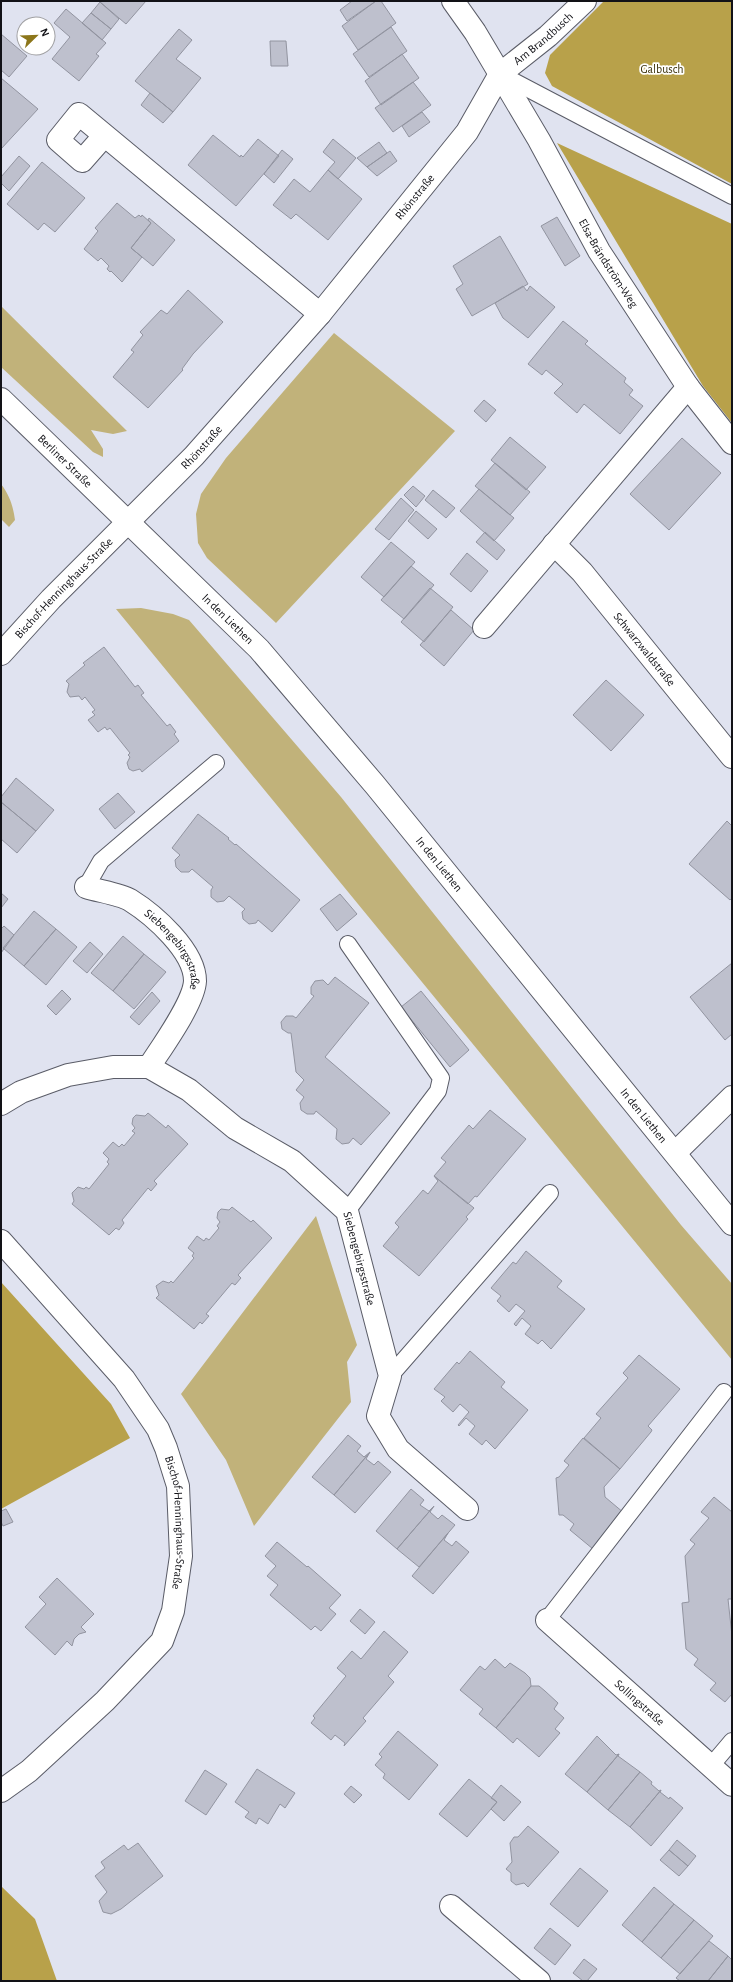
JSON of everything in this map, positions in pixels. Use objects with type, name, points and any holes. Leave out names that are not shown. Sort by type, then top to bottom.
[{"type":"street","name":"Elsa-Brändström-Weg","points":[[453,1],[475,32],[539,140],[599,251],[688,387],[732,443]]},
{"type":"street","name":"Am Brandbusch","points":[[500,74],[548,36],[585,1]]},
{"type":"street","name":"Rhönstraße","points":[[127,523],[194,456],[320,314],[467,132],[500,74]]},
{"type":"street","points":[[104,136],[320,314]]},
{"type":"street","points":[[484,627],[688,387]]},
{"type":"street","name":"Berliner Straße","points":[[1,399],[127,523]]},
{"type":"street","name":"Bischof-Henninghaus-Straße","points":[[1,654],[51,599],[127,523]]},
{"type":"street","name":"In den Liethen","points":[[127,523],[260,649],[376,786],[732,1224]]},
{"type":"street","name":"Schwarzwaldstraße","points":[[554,544],[582,572],[732,757]]},
{"type":"street","name":"Siebengebirgsstraße","points":[[86,887],[129,899],[170,933],[188,956],[195,982],[186,1009],[149,1067]]},
{"type":"street","name":"Siebengebirgsstraße","points":[[1,1104],[21,1092],[68,1075],[113,1067],[149,1067],[189,1090],[235,1128],[292,1161],[347,1211],[390,1376]]},
{"type":"street","points":[[675,1153],[732,1097]]},
{"type":"street","name":"Bischof-Henninghaus-Straße","points":[[1,1241],[124,1379],[158,1429],[166,1448],[178,1486],[181,1556],[173,1610],[162,1641],[100,1707],[29,1771],[1,1791]]},
{"type":"street","points":[[390,1376],[378,1416],[398,1449],[467,1509]]},
{"type":"street","name":"Sollingstraße","points":[[547,1620],[710,1767],[732,1785]]},
{"type":"street","points":[[451,1906],[539,1981]]},
{"type":"lane","points":[[500,74],[732,196]]},
{"type":"lane","points":[[86,887],[101,861],[216,763]]},
{"type":"lane","points":[[347,1211],[438,1091],[441,1078],[348,944]]},
{"type":"lane","points":[[390,1376],[550,1193]]},
{"type":"lane","points":[[547,1620],[724,1392]]},
{"type":"lane","points":[[710,1767],[732,1741]]},
{"type":"shaded area","points":[[1,306],[127,431],[113,434],[91,430],[103,449],[103,457],[93,452],[1,367]]},
{"type":"shaded area","points":[[334,333],[455,431],[276,623],[207,558],[198,543],[196,514],[201,494],[226,458]]},
{"type":"shaded area","points":[[1,484],[9,497],[15,520],[9,527],[1,519]]},
{"type":"shaded area","points":[[141,608],[173,614],[189,620],[341,797],[681,1225],[732,1284],[732,1360],[116,609]]},
{"type":"shaded area","points":[[316,1216],[357,1345],[347,1362],[351,1402],[254,1526],[226,1460],[181,1394]]},
{"type":"green space","name":"Galbusch","points":[[604,1],[732,1],[732,184],[552,86],[545,73],[550,55]]},
{"type":"green space","points":[[557,143],[732,224],[732,423],[703,386]]},
{"type":"green space","points":[[1,1282],[111,1404],[130,1438],[1,1509]]},
{"type":"green space","points":[[1,1886],[35,1919],[57,1981],[1,1981]]},
{"type":"building","points":[[100,1],[146,1],[126,24]]},
{"type":"building","points":[[352,1],[376,1],[347,21],[340,10]]},
{"type":"building","points":[[376,1],[381,1],[396,23],[358,50],[342,26]]},
{"type":"building","points":[[100,2],[119,19],[111,29],[91,13]]},
{"type":"building","points":[[66,9],[106,43],[96,54],[99,56],[79,81],[52,59],[70,37],[56,25],[56,21]]},
{"type":"building","points":[[91,13],[111,29],[102,40],[82,23]]},
{"type":"building","points":[[391,27],[407,51],[369,77],[353,54]]},
{"type":"building","points":[[179,29],[192,40],[176,59],[201,78],[173,112],[135,81]]},
{"type":"building","points":[[1,34],[16,47],[16,56],[27,56],[9,77],[1,70]]},
{"type":"building","points":[[270,41],[286,41],[288,66],[271,66]]},
{"type":"building","points":[[402,54],[419,78],[381,105],[365,81]]},
{"type":"building","points":[[1,78],[38,109],[1,149]]},
{"type":"building","points":[[413,82],[431,105],[393,132],[375,108]]},
{"type":"building","points":[[150,93],[173,112],[163,123],[141,105]]},
{"type":"building","points":[[422,112],[430,122],[409,137],[402,126]]},
{"type":"building","points":[[213,135],[240,157],[241,155],[243,157],[258,139],[279,156],[236,206],[188,165]]},
{"type":"building","points":[[333,139],[356,158],[338,179],[328,170],[335,162],[323,152]]},
{"type":"building","points":[[379,142],[387,153],[367,167],[357,158]]},
{"type":"building","points":[[282,150],[293,159],[274,183],[264,174]]},
{"type":"building","points":[[390,151],[397,161],[377,176],[367,167]]},
{"type":"building","points":[[19,156],[30,166],[9,191],[1,183],[1,177]]},
{"type":"building","points":[[42,162],[85,198],[55,232],[44,223],[38,230],[7,204]]},
{"type":"building","points":[[328,170],[362,199],[328,240],[296,214],[291,219],[273,205],[294,179],[310,192]]},
{"type":"building","points":[[117,203],[135,218],[139,215],[141,217],[142,215],[151,223],[131,248],[142,257],[122,282],[107,269],[109,266],[101,258],[98,261],[84,249],[98,231],[95,228]]},
{"type":"building","points":[[557,217],[580,256],[565,266],[541,226]]},
{"type":"building","points":[[149,218],[175,240],[153,266],[131,248],[151,223],[148,220]]},
{"type":"building","points":[[500,236],[528,284],[472,316],[456,289],[463,284],[453,266]]},
{"type":"building","points":[[523,286],[527,291],[530,286],[555,307],[528,338],[503,318],[495,303]]},
{"type":"building","points":[[188,290],[223,322],[193,354],[182,369],[183,370],[148,408],[113,377],[134,352],[131,350],[143,335],[140,332],[161,310],[167,314]]},
{"type":"building","points":[[563,321],[588,341],[585,344],[626,378],[624,382],[633,390],[629,395],[643,406],[620,434],[584,404],[577,413],[554,393],[563,384],[546,370],[542,375],[528,364]]},
{"type":"building","points":[[484,400],[496,410],[486,422],[474,411]]},
{"type":"building","points":[[510,437],[546,467],[526,490],[491,460]]},
{"type":"building","points":[[682,438],[721,473],[669,530],[630,494]]},
{"type":"building","points":[[495,463],[530,492],[510,515],[475,486]]},
{"type":"building","points":[[413,486],[425,496],[416,507],[404,495]]},
{"type":"building","points":[[479,489],[514,518],[494,541],[460,511]]},
{"type":"building","points":[[433,490],[455,508],[446,518],[425,500]]},
{"type":"building","points":[[401,498],[414,510],[389,540],[375,529]]},
{"type":"building","points":[[416,511],[437,529],[428,539],[408,521]]},
{"type":"building","points":[[485,532],[505,550],[497,560],[476,542]]},
{"type":"building","points":[[391,542],[415,562],[384,597],[361,577]]},
{"type":"building","points":[[467,553],[488,571],[471,592],[450,574]]},
{"type":"building","points":[[411,566],[434,585],[404,619],[381,600]]},
{"type":"building","points":[[430,588],[453,607],[424,642],[401,622]]},
{"type":"building","points":[[451,610],[474,630],[444,666],[420,645]]},
{"type":"building","points":[[104,647],[135,687],[138,685],[144,693],[141,695],[167,726],[170,724],[176,732],[174,734],[179,741],[142,772],[140,769],[133,771],[129,769],[127,763],[130,757],[128,755],[130,753],[110,728],[107,730],[105,727],[98,732],[88,720],[95,715],[92,712],[95,710],[85,697],[82,700],[79,696],[70,697],[67,692],[69,684],[66,681],[85,665],[83,663]]},
{"type":"building","points":[[606,680],[644,715],[611,751],[573,715]]},
{"type":"building","points":[[16,778],[54,810],[36,831],[1,802],[1,797]]},
{"type":"building","points":[[118,793],[135,812],[115,829],[99,809]]},
{"type":"building","points":[[1,802],[36,831],[17,853],[1,839]]},
{"type":"building","points":[[198,814],[229,838],[228,839],[235,845],[236,844],[300,900],[272,932],[258,920],[256,923],[249,924],[243,919],[242,912],[245,909],[229,896],[224,901],[217,902],[211,897],[211,890],[213,887],[192,869],[189,872],[181,872],[176,867],[175,860],[180,855],[172,848]]},
{"type":"building","points":[[727,821],[732,826],[732,898],[730,900],[689,864]]},
{"type":"building","points":[[1,893],[8,899],[1,908]]},
{"type":"building","points":[[340,894],[357,914],[337,931],[320,909]]},
{"type":"building","points":[[34,911],[56,929],[24,966],[3,948]]},
{"type":"building","points":[[4,926],[14,935],[1,953],[1,929]]},
{"type":"building","points":[[56,929],[77,947],[46,985],[24,966]]},
{"type":"building","points":[[123,936],[144,954],[113,991],[91,973]]},
{"type":"building","points":[[90,942],[103,954],[87,973],[73,961]]},
{"type":"building","points":[[144,954],[166,972],[134,1009],[113,991]]},
{"type":"building","points":[[732,963],[732,1034],[725,1040],[690,997]]},
{"type":"building","points":[[335,977],[369,1003],[325,1057],[390,1113],[361,1145],[353,1138],[349,1143],[342,1144],[336,1139],[337,1129],[316,1111],[314,1114],[307,1114],[301,1110],[300,1103],[304,1097],[296,1090],[304,1080],[296,1072],[291,1033],[288,1033],[282,1029],[281,1022],[286,1016],[293,1016],[296,1018],[314,996],[311,994],[311,987],[315,981],[323,980],[328,985]]},
{"type":"building","points":[[62,990],[71,999],[56,1015],[47,1006]]},
{"type":"building","points":[[421,991],[469,1050],[450,1067],[401,1007]]},
{"type":"building","points":[[152,992],[160,1001],[139,1025],[130,1017]]},
{"type":"building","points":[[490,1110],[526,1139],[477,1197],[475,1196],[468,1204],[434,1176],[446,1162],[441,1158],[469,1125],[473,1129]]},
{"type":"building","points":[[148,1113],[166,1128],[168,1125],[188,1144],[154,1181],[157,1184],[151,1191],[148,1188],[122,1220],[124,1223],[119,1230],[116,1228],[109,1235],[72,1204],[74,1201],[72,1193],[78,1187],[84,1189],[86,1187],[89,1189],[109,1164],[107,1162],[109,1159],[103,1153],[113,1142],[119,1147],[122,1144],[124,1146],[135,1133],[132,1131],[135,1128],[132,1124],[133,1118],[136,1115],[145,1116]]},
{"type":"building","points":[[434,1176],[474,1208],[466,1217],[468,1219],[419,1276],[383,1246],[399,1227],[395,1223],[423,1190],[428,1194],[438,1181]]},
{"type":"building","points":[[232,1207],[251,1222],[253,1220],[272,1238],[238,1275],[241,1278],[235,1285],[232,1283],[206,1314],[209,1316],[202,1324],[200,1322],[194,1329],[156,1298],[159,1295],[156,1286],[163,1281],[169,1283],[171,1281],[173,1283],[194,1258],[192,1256],[194,1253],[188,1248],[197,1236],[204,1241],[206,1238],[209,1240],[219,1228],[217,1226],[220,1222],[217,1218],[218,1212],[221,1209],[229,1210]]},
{"type":"building","points":[[526,1251],[562,1281],[557,1287],[585,1309],[551,1349],[542,1340],[538,1344],[525,1334],[531,1326],[522,1318],[516,1326],[514,1324],[525,1311],[516,1304],[509,1312],[497,1301],[501,1296],[491,1288],[513,1262],[516,1264]]},
{"type":"building","points":[[470,1351],[505,1382],[501,1387],[528,1410],[495,1449],[486,1440],[482,1445],[469,1434],[475,1426],[466,1418],[459,1426],[458,1425],[469,1412],[460,1404],[453,1412],[441,1401],[445,1397],[434,1389],[457,1362],[459,1364]]},
{"type":"building","points":[[639,1355],[680,1389],[648,1426],[652,1430],[651,1432],[620,1469],[584,1438],[601,1418],[596,1414],[628,1378],[623,1373]]},
{"type":"building","points":[[348,1435],[361,1446],[357,1451],[364,1457],[370,1452],[334,1495],[312,1477]]},
{"type":"building","points":[[583,1438],[620,1469],[604,1487],[605,1497],[624,1513],[593,1549],[570,1530],[574,1524],[563,1515],[559,1515],[556,1478],[559,1477],[569,1465],[564,1461]]},
{"type":"building","points":[[370,1452],[366,1459],[374,1465],[378,1461],[391,1472],[355,1513],[334,1495]]},
{"type":"building","points":[[411,1489],[424,1500],[420,1505],[429,1511],[434,1506],[397,1549],[376,1531]]},
{"type":"building","points":[[714,1497],[732,1512],[732,1599],[728,1599],[732,1636],[732,1694],[725,1702],[710,1690],[716,1683],[694,1665],[698,1659],[686,1649],[682,1603],[689,1602],[685,1556],[695,1544],[690,1540],[709,1518],[701,1512]]},
{"type":"building","points":[[434,1506],[430,1512],[438,1519],[442,1515],[455,1525],[419,1567],[397,1549]]},
{"type":"building","points":[[6,1509],[13,1522],[3,1526],[1,1522],[1,1511]]},
{"type":"building","points":[[448,1533],[444,1540],[452,1546],[456,1541],[469,1552],[433,1594],[412,1576]]},
{"type":"building","points":[[277,1542],[307,1567],[308,1566],[341,1595],[329,1608],[336,1614],[321,1631],[315,1626],[311,1630],[270,1595],[278,1585],[267,1576],[276,1566],[265,1556]]},
{"type":"building","points":[[57,1578],[94,1614],[81,1627],[86,1632],[79,1634],[74,1639],[72,1646],[67,1641],[55,1655],[25,1627],[46,1604],[39,1597]]},
{"type":"building","points":[[360,1609],[375,1622],[365,1634],[350,1621]]},
{"type":"building","points":[[384,1631],[408,1652],[388,1676],[394,1682],[363,1718],[366,1721],[344,1746],[345,1743],[335,1735],[331,1740],[311,1723],[315,1718],[313,1716],[346,1676],[337,1668],[352,1651],[361,1659]]},
{"type":"building","points":[[495,1659],[505,1668],[510,1663],[525,1673],[530,1678],[531,1686],[496,1728],[479,1714],[483,1709],[460,1690],[480,1666],[485,1670]]},
{"type":"building","points":[[531,1686],[539,1686],[558,1703],[554,1709],[564,1718],[555,1729],[560,1733],[539,1757],[517,1738],[513,1743],[496,1728]]},
{"type":"building","points":[[398,1731],[438,1765],[409,1800],[383,1778],[385,1774],[375,1765],[382,1757],[379,1754]]},
{"type":"building","points":[[597,1736],[616,1755],[619,1754],[587,1792],[565,1774]]},
{"type":"building","points":[[619,1754],[618,1756],[640,1772],[608,1810],[587,1792]]},
{"type":"building","points":[[257,1769],[295,1793],[285,1808],[280,1804],[268,1824],[259,1818],[256,1824],[245,1817],[249,1812],[235,1802]]},
{"type":"building","points":[[205,1770],[227,1784],[206,1815],[185,1801]]},
{"type":"building","points":[[640,1772],[652,1782],[651,1784],[659,1791],[661,1790],[630,1827],[608,1810]]},
{"type":"building","points":[[469,1779],[497,1802],[467,1837],[439,1814]]},
{"type":"building","points":[[501,1785],[521,1802],[504,1821],[491,1809],[497,1802],[491,1798]]},
{"type":"building","points":[[351,1786],[362,1795],[354,1803],[344,1794]]},
{"type":"building","points":[[661,1790],[660,1792],[669,1799],[670,1797],[683,1808],[651,1846],[630,1827]]},
{"type":"building","points":[[528,1826],[559,1852],[528,1887],[524,1883],[516,1885],[511,1881],[511,1873],[506,1869],[512,1862],[510,1843],[514,1837],[518,1837]]},
{"type":"building","points":[[677,1840],[696,1856],[688,1866],[669,1850]]},
{"type":"building","points":[[138,1843],[163,1876],[121,1909],[111,1914],[103,1912],[99,1901],[107,1892],[95,1876],[105,1868],[101,1862],[124,1845],[128,1850]]},
{"type":"building","points":[[669,1850],[688,1866],[679,1876],[660,1860]]},
{"type":"building","points":[[580,1868],[608,1891],[578,1927],[550,1904]]},
{"type":"building","points":[[654,1887],[674,1904],[642,1942],[622,1925]]},
{"type":"building","points":[[674,1904],[694,1920],[661,1958],[642,1942]]},
{"type":"building","points":[[694,1920],[713,1936],[680,1974],[661,1958]]},
{"type":"building","points":[[550,1928],[571,1945],[555,1965],[534,1948]]},
{"type":"building","points":[[709,1941],[728,1956],[708,1981],[680,1981],[676,1978]]},
{"type":"building","points":[[728,1956],[732,1960],[732,1981],[708,1981]]},
{"type":"building","points":[[584,1959],[597,1969],[587,1981],[583,1981],[573,1973]]}]
